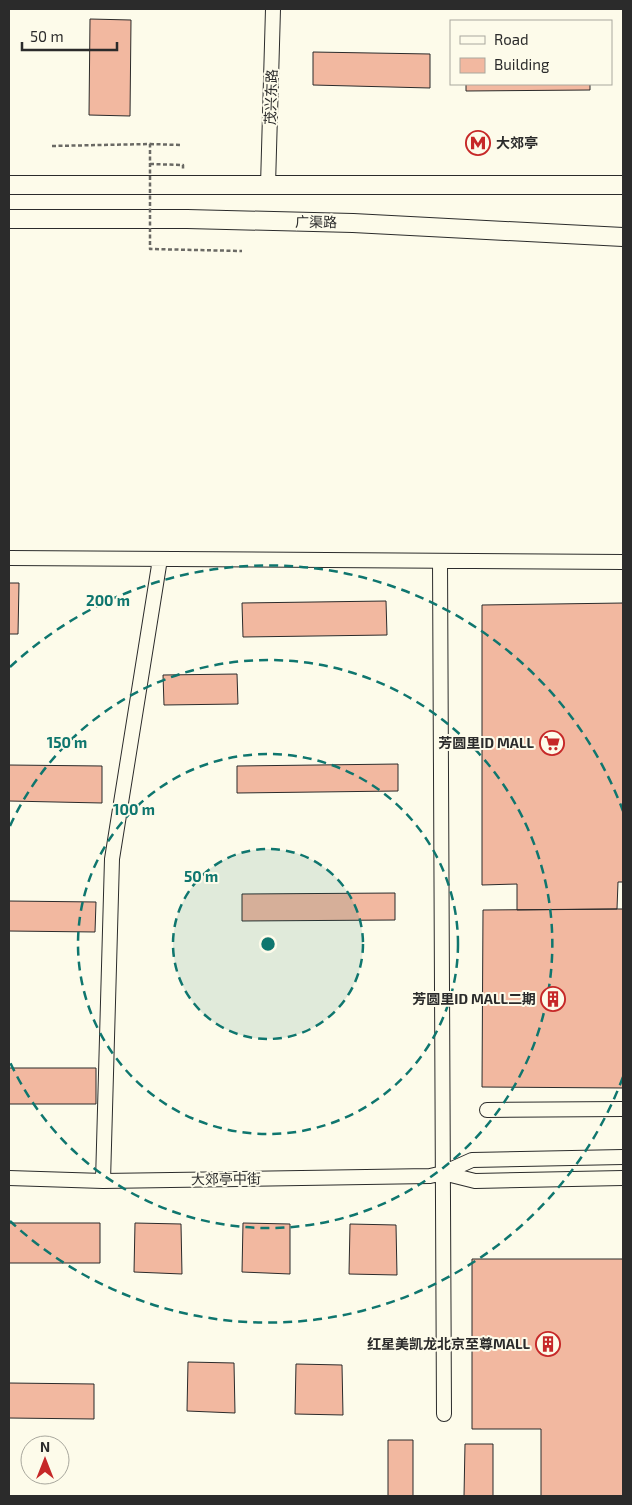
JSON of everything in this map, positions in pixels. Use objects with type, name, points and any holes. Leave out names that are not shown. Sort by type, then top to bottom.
[{"type":"main road","points":[[9,184],[623,185]]},
{"type":"main road","name":"广渠路","points":[[9,218],[353,222],[623,237]]},
{"type":"street","name":"茂兴东路","points":[[268,185],[273,9]]},
{"type":"street","points":[[9,558],[623,562]]},
{"type":"street","points":[[103,1181],[112,859],[160,559]]},
{"type":"street","points":[[440,561],[444,1414]]},
{"type":"street","points":[[487,1110],[623,1109]]},
{"type":"street","name":"大郊亭中街","points":[[9,1178],[103,1181],[430,1176],[443,1173],[472,1160],[623,1157]]},
{"type":"street","name":"大郊亭中街","points":[[443,1173],[475,1181],[623,1178]]},
{"type":"path","points":[[150,144],[150,250],[242,251]]},
{"type":"path","points":[[52,146],[150,144],[182,146]]},
{"type":"path","points":[[150,164],[183,165]]},
{"type":"building","points":[[90,19],[131,20],[130,116],[89,115]]},
{"type":"building","points":[[313,52],[430,54],[430,88],[313,85]]},
{"type":"building","points":[[466,85],[590,85],[590,90],[466,91]]},
{"type":"building","points":[[9,583],[19,583],[18,634],[9,634]]},
{"type":"building","points":[[386,601],[387,635],[243,637],[242,603]]},
{"type":"building","name":"芳圆里ID MALL","points":[[623,603],[623,882],[618,882],[617,909],[517,910],[517,884],[482,885],[482,605]]},
{"type":"building","points":[[237,674],[238,704],[164,705],[163,675]]},
{"type":"building","points":[[398,764],[398,791],[237,793],[237,766]]},
{"type":"building","points":[[9,765],[102,766],[102,803],[9,801]]},
{"type":"building","points":[[395,893],[395,920],[242,921],[242,894]]},
{"type":"building","points":[[9,901],[96,902],[95,932],[9,931]]},
{"type":"building","name":"芳圆里ID MALL二期","points":[[623,909],[623,1088],[482,1087],[483,910]]},
{"type":"building","points":[[9,1068],[96,1068],[96,1104],[9,1104]]},
{"type":"building","points":[[9,1223],[100,1223],[100,1263],[9,1263]]},
{"type":"building","points":[[135,1223],[181,1224],[182,1274],[134,1272]]},
{"type":"building","points":[[243,1223],[290,1224],[290,1274],[242,1272]]},
{"type":"building","points":[[350,1224],[396,1225],[397,1275],[349,1274]]},
{"type":"building","name":"红星美凯龙北京至尊MALL","points":[[472,1259],[623,1259],[623,1496],[541,1496],[541,1429],[472,1429]]},
{"type":"building","points":[[188,1362],[234,1363],[235,1413],[187,1411]]},
{"type":"building","points":[[296,1364],[342,1365],[343,1415],[295,1414]]},
{"type":"building","points":[[9,1383],[94,1384],[94,1419],[9,1418]]},
{"type":"building","points":[[388,1440],[413,1440],[413,1496],[388,1496]]},
{"type":"building","points":[[465,1444],[493,1444],[493,1496],[464,1496]]},
{"type":"place","name":"大郊亭","points":[[478,143]]},
{"type":"place","name":"芳圆里ID MALL","points":[[552,743]]},
{"type":"place","name":"芳圆里ID MALL二期","points":[[553,999]]},
{"type":"place","name":"红星美凯龙北京至尊MALL","points":[[548,1344]]}]
